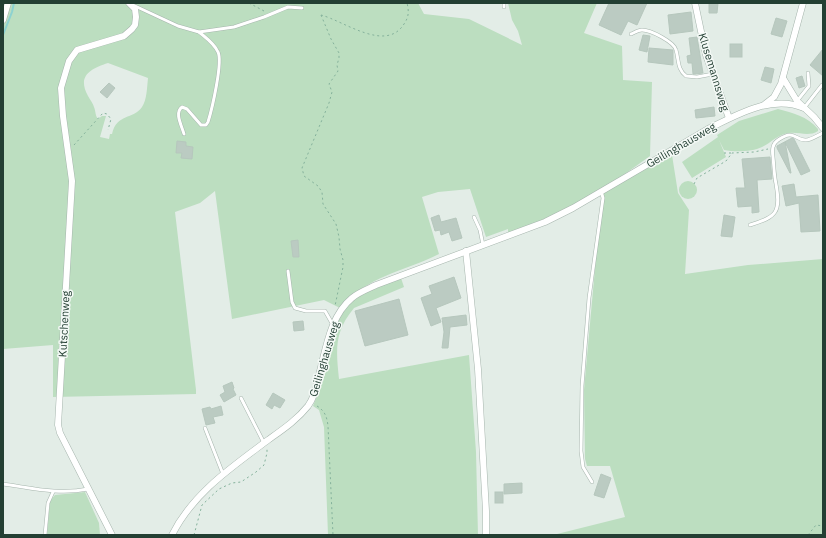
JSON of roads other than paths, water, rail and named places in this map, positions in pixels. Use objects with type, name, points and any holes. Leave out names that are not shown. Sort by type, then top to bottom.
[{"type":"street","points":[[3,20],[8,3]]},
{"type":"street","name":"Kutschenweg","points":[[112,535],[60,433],[58,425],[72,181],[61,93],[70,58],[75,52],[80,48],[119,38],[129,33],[135,25],[136,17],[134,9],[130,3]]},
{"type":"street","name":"Klusemannsweg","points":[[695,3],[706,55],[729,118]]},
{"type":"street","points":[[803,3],[783,78],[797,102],[814,117],[823,128]]},
{"type":"street","name":"Geilinghausweg","points":[[764,105],[774,97],[783,78]]},
{"type":"street","name":"Geilinghausweg","points":[[172,535],[192,505],[206,490],[223,474],[300,415],[311,401],[316,389],[335,322],[349,301],[363,291],[545,222],[573,208],[729,118],[764,105],[778,103],[792,104],[804,108]]},
{"type":"street","points":[[466,251],[478,369],[486,535]]},
{"type":"lane","points":[[130,3],[166,21],[199,32],[215,46],[218,52],[220,61],[213,101],[207,124],[203,126],[200,124],[185,108],[182,107],[179,109],[178,113],[184,134]]},
{"type":"lane","points":[[199,32],[234,26],[264,17],[288,7],[302,8]]},
{"type":"lane","points":[[631,34],[643,30],[653,33],[673,45],[676,50],[679,68],[686,76],[697,77],[713,74]]},
{"type":"lane","points":[[797,102],[809,86],[808,73]]},
{"type":"lane","points":[[804,108],[822,85]]},
{"type":"lane","points":[[750,225],[764,221],[774,214],[778,207],[779,200],[774,173],[772,148],[774,143],[779,139],[790,135],[806,140],[823,134]]},
{"type":"lane","points":[[592,482],[583,467],[581,451],[582,386],[589,298],[603,198],[601,191]]},
{"type":"lane","points":[[474,217],[480,230],[483,245]]},
{"type":"lane","points":[[288,271],[292,302],[295,308],[300,310],[325,311],[335,322]]},
{"type":"lane","points":[[240,398],[264,443]]},
{"type":"lane","points":[[205,428],[223,474]]},
{"type":"lane","points":[[3,484],[53,492],[88,489]]},
{"type":"lane","points":[[45,535],[48,503],[53,492]]},
{"type":"waterway","points":[[3,35],[14,3]]}]
